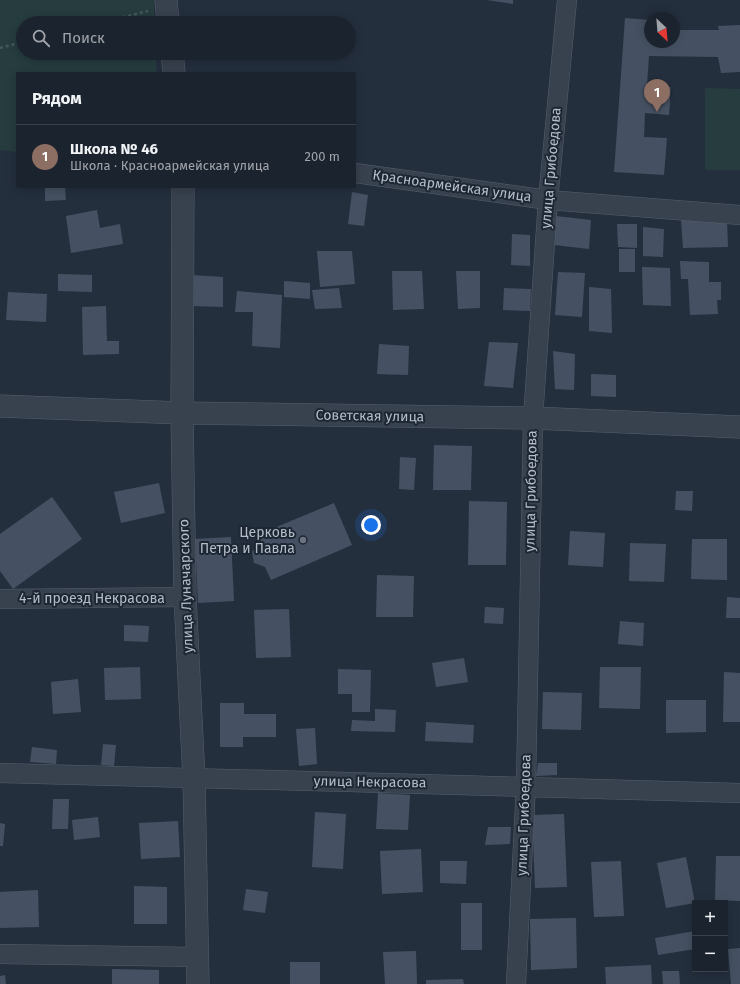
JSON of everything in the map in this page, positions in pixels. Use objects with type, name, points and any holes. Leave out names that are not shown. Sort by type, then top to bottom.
[{"type":"street","name":"улица Грибоедова","points":[[516,984],[526,785],[533,418],[548,200],[567,0]]},
{"type":"street","points":[[173,60],[174,72]]},
{"type":"street","name":"Красноармейская улица","points":[[356,173],[548,200],[740,215]]},
{"type":"street","name":"улица Луначарского","points":[[183,188],[182,413],[185,597],[194,779],[198,984]]},
{"type":"street","name":"Советская улица","points":[[0,406],[182,413],[533,418],[740,427]]},
{"type":"street","name":"4-й проезд Некрасова","points":[[0,599],[185,597]]},
{"type":"street","name":"улица Некрасова","points":[[0,773],[194,779],[526,785],[740,793]]},
{"type":"street","points":[[0,954],[197,957]]},
{"type":"path","points":[[136,16],[167,10]]},
{"type":"path","points":[[0,48],[16,44]]},
{"type":"green space","points":[[0,0],[154,0],[155,16],[16,16],[16,60],[156,60],[157,72],[16,72],[16,152],[0,150]]},
{"type":"green space","points":[[705,88],[740,89],[740,170],[705,170]]},
{"type":"building","points":[[487,0],[513,0],[513,4]]},
{"type":"building","points":[[625,18],[644,20],[644,48],[680,48],[680,30],[719,30],[718,26],[740,25],[740,72],[721,73],[718,57],[649,56],[647,85],[671,87],[669,115],[645,113],[644,137],[667,138],[664,175],[614,172]]},
{"type":"building","points":[[45,188],[65,188],[66,200],[45,201]]},
{"type":"building","points":[[352,192],[368,195],[364,226],[348,224]]},
{"type":"building","points":[[97,210],[100,228],[120,224],[123,244],[71,253],[66,216]]},
{"type":"building","points":[[556,216],[591,220],[589,249],[554,245]]},
{"type":"building","points":[[681,220],[727,220],[728,247],[683,248]]},
{"type":"building","points":[[617,224],[637,224],[637,248],[618,247]]},
{"type":"building","points":[[643,227],[664,229],[663,257],[643,256]]},
{"type":"building","points":[[512,234],[530,235],[530,266],[511,265]]},
{"type":"building","points":[[619,249],[635,249],[635,272],[619,272]]},
{"type":"building","points":[[317,251],[352,251],[355,284],[320,287]]},
{"type":"building","points":[[680,261],[709,262],[709,282],[721,282],[721,300],[717,300],[718,314],[690,315],[688,279],[681,279]]},
{"type":"building","points":[[642,267],[670,268],[671,306],[643,305]]},
{"type":"building","points":[[392,271],[422,271],[424,309],[393,310]]},
{"type":"building","points":[[456,271],[480,271],[480,308],[458,309]]},
{"type":"building","points":[[558,272],[585,273],[582,317],[555,315]]},
{"type":"building","points":[[58,274],[92,275],[92,292],[58,291]]},
{"type":"building","points":[[191,275],[223,277],[223,307],[191,306]]},
{"type":"building","points":[[284,281],[310,283],[310,299],[284,297]]},
{"type":"building","points":[[589,287],[611,289],[612,333],[589,331]]},
{"type":"building","points":[[339,288],[342,308],[315,309],[312,290]]},
{"type":"building","points":[[504,288],[531,289],[530,311],[503,310]]},
{"type":"building","points":[[237,291],[282,295],[280,348],[252,346],[253,312],[235,312]]},
{"type":"building","points":[[8,292],[47,294],[46,322],[6,320]]},
{"type":"building","points":[[106,306],[107,341],[119,341],[119,354],[83,355],[82,307]]},
{"type":"building","points":[[489,342],[518,343],[513,388],[484,386]]},
{"type":"building","points":[[379,344],[409,346],[408,375],[377,374]]},
{"type":"building","points":[[553,351],[575,354],[574,390],[555,389]]},
{"type":"building","points":[[591,374],[616,375],[616,397],[591,396]]},
{"type":"building","points":[[434,445],[472,446],[471,490],[433,490]]},
{"type":"building","points":[[400,457],[416,458],[414,490],[399,489]]},
{"type":"building","points":[[159,483],[165,513],[121,523],[114,492]]},
{"type":"building","points":[[676,491],[693,491],[692,511],[675,510]]},
{"type":"building","points":[[52,497],[82,539],[13,589],[0,571],[0,534]]},
{"type":"building","points":[[469,501],[507,502],[506,565],[468,565]]},
{"type":"building","name":"Церковь Петра и Павла","points":[[334,503],[352,545],[271,580],[265,567],[254,563],[252,552],[258,545],[255,536]]},
{"type":"building","points":[[570,531],[605,533],[603,567],[568,565]]},
{"type":"building","points":[[231,537],[234,601],[198,603],[195,539]]},
{"type":"building","points":[[692,539],[727,539],[727,580],[691,579]]},
{"type":"building","points":[[630,543],[666,544],[664,582],[629,581]]},
{"type":"building","points":[[377,575],[414,576],[413,617],[376,617]]},
{"type":"building","points":[[727,597],[740,598],[740,618],[726,618]]},
{"type":"building","points":[[485,607],[504,608],[503,624],[484,623]]},
{"type":"building","points":[[289,609],[291,657],[256,658],[254,610]]},
{"type":"building","points":[[620,621],[644,623],[643,646],[618,644]]},
{"type":"building","points":[[124,625],[149,626],[148,642],[124,641]]},
{"type":"building","points":[[464,658],[468,682],[436,687],[432,663]]},
{"type":"building","points":[[140,667],[141,699],[105,700],[104,668]]},
{"type":"building","points":[[600,667],[641,667],[640,709],[599,708]]},
{"type":"building","points":[[338,669],[371,670],[370,712],[352,712],[352,694],[338,694]]},
{"type":"building","points":[[724,672],[740,673],[740,722],[723,722]]},
{"type":"building","points":[[78,679],[81,712],[53,714],[51,682]]},
{"type":"building","points":[[543,692],[582,693],[581,730],[542,729]]},
{"type":"building","points":[[666,700],[706,700],[706,732],[666,733]]},
{"type":"building","points":[[220,703],[244,703],[244,714],[276,714],[276,737],[243,737],[243,747],[220,747]]},
{"type":"building","points":[[375,709],[396,710],[395,732],[351,731],[352,720],[375,721]]},
{"type":"building","points":[[426,722],[474,725],[473,743],[425,741]]},
{"type":"building","points":[[315,728],[317,764],[299,766],[296,729]]},
{"type":"building","points":[[103,744],[116,745],[114,766],[101,765]]},
{"type":"building","points":[[32,747],[57,750],[56,764],[30,762]]},
{"type":"building","points":[[538,763],[557,763],[557,775],[536,776]]},
{"type":"building","points":[[378,793],[410,795],[408,830],[376,829]]},
{"type":"building","points":[[53,799],[69,799],[68,829],[52,829]]},
{"type":"building","points":[[315,812],[346,814],[343,869],[312,867]]},
{"type":"building","points":[[564,814],[567,887],[535,888],[532,815]]},
{"type":"building","points":[[98,817],[100,837],[74,840],[72,820]]},
{"type":"building","points":[[178,821],[180,857],[141,859],[139,823]]},
{"type":"building","points":[[0,823],[5,824],[3,846],[0,846]]},
{"type":"building","points":[[488,827],[511,827],[510,844],[485,845]]},
{"type":"building","points":[[421,849],[423,892],[382,894],[380,851]]},
{"type":"building","points":[[716,856],[740,856],[740,901],[715,900]]},
{"type":"building","points":[[686,857],[694,900],[692,900],[692,904],[666,908],[657,863]]},
{"type":"building","points":[[440,861],[467,861],[466,884],[440,883]]},
{"type":"building","points":[[621,861],[624,916],[594,917],[591,862]]},
{"type":"building","points":[[134,886],[167,887],[167,924],[134,924]]},
{"type":"building","points":[[246,889],[268,892],[265,913],[243,910]]},
{"type":"building","points":[[38,890],[39,927],[0,928],[0,892]]},
{"type":"building","points":[[461,903],[482,903],[482,950],[461,950]]},
{"type":"building","points":[[576,918],[577,968],[531,970],[530,919]]},
{"type":"building","points":[[692,932],[692,949],[658,955],[655,938]]},
{"type":"building","points":[[740,948],[740,984],[731,984],[728,949]]},
{"type":"building","points":[[416,951],[417,984],[385,984],[383,952]]},
{"type":"building","points":[[290,962],[320,962],[320,984],[290,984]]},
{"type":"building","points":[[651,965],[652,984],[606,984],[605,967]]},
{"type":"building","points":[[112,969],[159,970],[159,984],[112,984]]},
{"type":"building","points":[[662,971],[679,971],[680,984],[663,984]]},
{"type":"building","points":[[5,975],[6,984],[0,984],[0,976]]},
{"type":"building","points":[[463,979],[464,984],[426,984],[426,980]]},
{"type":"place","name":"Школа № 46","points":[[657,112]]},
{"type":"place","name":"Церковь Петра и Павла","points":[[303,540]]}]
